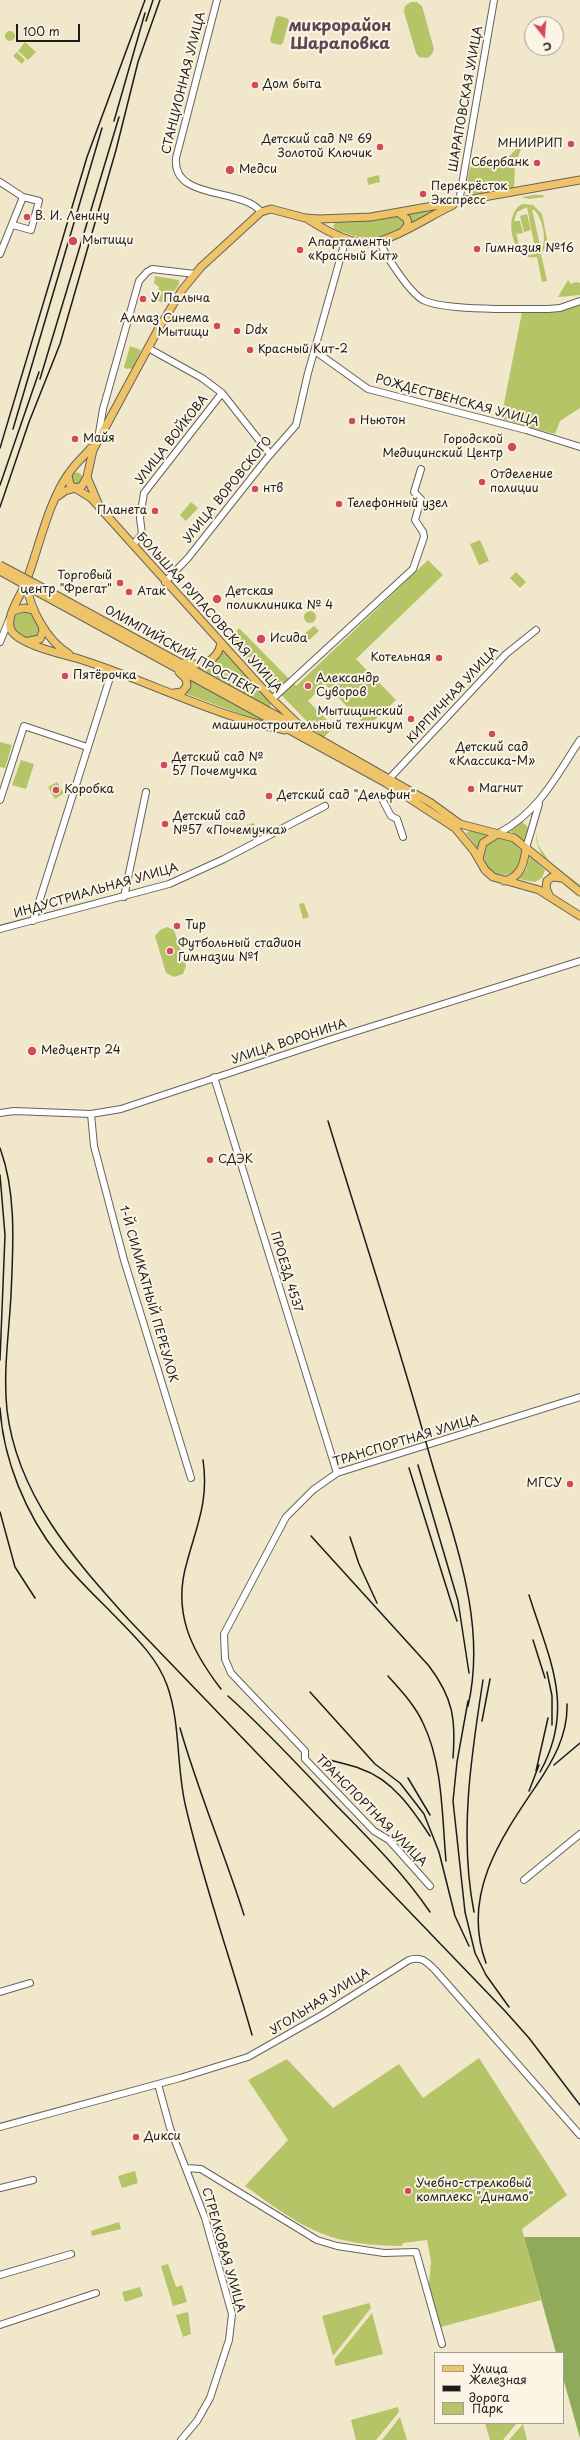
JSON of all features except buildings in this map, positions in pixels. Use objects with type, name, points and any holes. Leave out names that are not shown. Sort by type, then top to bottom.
[{"type":"main road","points":[[57,498],[63,492],[85,484],[90,455],[170,308],[195,274],[261,212],[271,209],[305,218],[334,220],[371,217],[580,180]]},
{"type":"main road","points":[[305,218],[346,238],[364,243],[379,241],[460,202]]},
{"type":"main road","points":[[399,213],[407,219],[408,225],[404,230]]},
{"type":"main road","points":[[334,220],[330,227],[335,233]]},
{"type":"main road","points":[[98,440],[70,472],[57,498],[26,584],[14,611],[9,618],[11,629],[17,636],[27,641],[258,725],[291,731]]},
{"type":"main road","points":[[70,472],[80,469],[87,477],[100,508]]},
{"type":"main road","points":[[70,472],[69,483],[77,487]]},
{"type":"main road","name":"БОЛЬШАЯ РУПАСОВСКАЯ УЛИЦА","points":[[77,487],[87,494],[272,699],[305,731]]},
{"type":"main road","name":"ОЛИМПИЙСКИЙ ПРОСПЕКТ","points":[[0,565],[171,666],[358,767],[449,823],[464,838],[489,874],[504,881],[528,886],[550,895],[580,916]]},
{"type":"main road","name":"ОЛИМПИЙСКИЙ ПРОСПЕКТ","points":[[0,571],[175,659],[390,779],[460,824],[514,838],[580,892]]},
{"type":"main road","points":[[26,584],[34,610],[56,644],[76,658]]},
{"type":"main road","points":[[14,611],[24,608],[34,610]]},
{"type":"main road","points":[[27,641],[34,642],[41,637],[43,631],[41,621]]},
{"type":"main road","points":[[175,659],[190,664],[203,664],[214,657],[221,643]]},
{"type":"main road","points":[[171,666],[184,676],[187,684],[184,690],[173,693]]},
{"type":"main road","points":[[481,864],[479,853],[483,843],[499,833]]},
{"type":"main road","points":[[504,881],[520,872],[526,848]]},
{"type":"main road","points":[[550,895],[546,888],[546,882],[552,877],[562,878]]},
{"type":"street","name":"СТАНЦИОННАЯ УЛИЦА","points":[[217,0],[176,158],[176,168],[182,179],[190,185],[244,202],[261,212]]},
{"type":"street","name":"ШАРАПОВСКАЯ УЛИЦА","points":[[460,202],[494,0]]},
{"type":"street","points":[[0,182],[22,197],[39,201],[31,230],[12,225]]},
{"type":"street","points":[[0,254],[22,197]]},
{"type":"street","name":"УЛИЦА ВОРОВСКОГО","points":[[166,582],[188,558],[270,454],[296,425],[302,409],[315,351],[346,238]]},
{"type":"street","points":[[379,241],[386,254],[414,292],[428,302],[477,307],[548,309],[560,308],[580,301]]},
{"type":"street","points":[[98,440],[103,409],[139,281],[152,269],[195,274]]},
{"type":"street","points":[[148,348],[202,378],[222,393],[270,454]]},
{"type":"street","name":"РОЖДЕСТВЕНСКАЯ УЛИЦА","points":[[315,351],[368,389],[526,430],[580,447]]},
{"type":"street","name":"УЛИЦА ВОЙКОВА","points":[[133,545],[142,534],[140,518],[144,494],[222,393]]},
{"type":"street","points":[[272,699],[413,569],[424,537],[423,532],[415,520],[421,499],[414,492],[421,469]]},
{"type":"street","points":[[0,641],[9,618]]},
{"type":"street","name":"КИРПИЧНАЯ УЛИЦА","points":[[390,779],[506,654],[536,630]]},
{"type":"street","points":[[0,641],[8,636],[17,636]]},
{"type":"street","points":[[33,921],[112,671]]},
{"type":"street","points":[[0,800],[24,726],[87,747]]},
{"type":"street","points":[[499,833],[521,821],[543,796],[580,740]]},
{"type":"street","points":[[124,897],[146,792]]},
{"type":"street","points":[[526,848],[536,811],[543,796]]},
{"type":"street","points":[[381,797],[391,816],[397,819],[402,837]]},
{"type":"street","name":"ИНДУСТРИАЛЬНАЯ УЛИЦА","points":[[0,929],[124,897],[190,876],[325,806]]},
{"type":"street","name":"УЛИЦА ВОРОНИНА","points":[[0,1113],[14,1111],[92,1114],[121,1109],[580,961]]},
{"type":"street","name":"ПРОЕЗД 4537","points":[[214,1078],[337,1473]]},
{"type":"street","name":"1-Й СИЛИКАТНЫЙ ПЕРЕУЛОК","points":[[92,1114],[94,1146],[124,1260],[191,1478]]},
{"type":"street","name":"ТРАНСПОРТНАЯ УЛИЦА","points":[[430,1886],[389,1840],[374,1830],[305,1759],[305,1751],[235,1678],[225,1660],[223,1640],[226,1628],[279,1529],[300,1502],[324,1480],[337,1473],[580,1397]]},
{"type":"street","points":[[524,1880],[580,1834]]},
{"type":"street","name":"УГОЛЬНАЯ УЛИЦА","points":[[0,2127],[158,2084],[260,2052],[396,1968],[416,1958],[426,1961],[435,1970],[580,2135]]},
{"type":"street","points":[[0,1992],[30,1983]]},
{"type":"street","name":"СТРЕЛКОВАЯ УЛИЦА","points":[[158,2084],[170,2128],[209,2232],[231,2308],[232,2321],[224,2357],[210,2398],[197,2421],[181,2440]]},
{"type":"street","points":[[186,2168],[201,2169],[317,2240],[337,2246],[384,2254],[416,2252],[442,2344]]},
{"type":"street","points":[[0,2188],[33,2180]]},
{"type":"street","points":[[0,2275],[70,2254]]},
{"type":"street","points":[[0,2325],[96,2293]]},
{"type":"green space","points":[[411,2],[417,2],[422,6],[434,49],[428,58],[419,57],[416,53],[404,12],[405,6]]},
{"type":"green space","points":[[279,16],[287,18],[289,21],[283,43],[280,45],[272,43],[270,40],[276,17]]},
{"type":"green space","points":[[8,31],[12,31],[14,32],[14,40],[8,41],[5,38],[5,34]]},
{"type":"green space","points":[[25,42],[36,52],[28,60],[18,51]]},
{"type":"green space","points":[[17,52],[25,60],[22,64],[13,56]]},
{"type":"green space","points":[[518,147],[521,148],[515,167],[514,188],[475,194],[469,189],[468,179],[470,167],[498,168]]},
{"type":"green space","points":[[379,175],[380,182],[368,185],[367,178]]},
{"type":"green space","points":[[543,195],[544,197],[529,199],[521,197]]},
{"type":"green space","points":[[523,204],[533,205],[542,214],[548,244],[541,254],[547,281],[542,282],[537,257],[528,257],[521,252],[516,245],[512,235],[511,225],[513,216],[517,209]],"holes":[[[527,207],[536,253],[531,255],[527,254],[521,249],[516,231],[517,234],[523,233],[520,221],[514,221],[517,212]],[[532,209],[539,216],[543,228],[544,241],[541,250]]]},
{"type":"green space","points":[[431,210],[431,212],[411,223],[407,213]]},
{"type":"green space","points":[[527,214],[531,230],[524,232],[520,216]]},
{"type":"green space","points":[[398,215],[405,221],[403,226],[389,233],[375,237],[368,238],[354,236],[338,231],[333,226],[336,222]]},
{"type":"green space","points":[[155,276],[179,280],[179,284],[166,304],[156,300],[159,287],[154,283]]},
{"type":"green space","points":[[568,280],[571,284],[576,282],[580,283],[580,295],[558,297]]},
{"type":"green space","points":[[580,303],[580,408],[560,421],[555,434],[501,419],[522,312],[558,312]]},
{"type":"green space","points":[[130,346],[141,350],[133,368],[127,369],[124,367]]},
{"type":"green space","points":[[77,472],[81,474],[83,478],[81,482],[77,484],[73,482],[71,478],[73,474]]},
{"type":"green space","points":[[191,502],[198,508],[186,521],[180,515]]},
{"type":"green space","points":[[480,540],[489,561],[479,565],[470,544]]},
{"type":"green space","points":[[428,560],[443,575],[356,659],[396,700],[367,727],[325,684],[308,701],[334,727],[323,738],[229,641],[239,628],[296,686]]},
{"type":"green space","points":[[516,572],[526,582],[520,588],[510,578]]},
{"type":"green space","points":[[22,611],[30,612],[39,625],[40,631],[35,637],[26,638],[14,630],[13,618],[16,614]]},
{"type":"green space","points":[[312,611],[315,612],[315,622],[308,623],[305,622],[304,615],[305,612]]},
{"type":"green space","points":[[314,626],[319,631],[308,641],[303,635]]},
{"type":"green space","points":[[221,648],[271,704],[270,708],[198,669],[206,665]]},
{"type":"green space","points":[[190,678],[263,719],[259,721],[184,693],[191,685]]},
{"type":"green space","points":[[0,742],[12,745],[5,768],[0,767]]},
{"type":"green space","points":[[21,760],[34,764],[26,789],[12,785]]},
{"type":"green space","name":"Коробка","points":[[57,782],[64,793],[55,799],[48,787]]},
{"type":"green space","points":[[522,822],[528,827],[525,842],[509,830]]},
{"type":"green space","points":[[254,823],[256,830],[243,834],[241,827]]},
{"type":"green space","points":[[470,830],[490,834],[482,840],[478,849],[466,833]]},
{"type":"green space","points":[[499,837],[507,837],[519,846],[522,856],[519,866],[513,872],[507,875],[499,875],[487,866],[484,860],[484,852],[493,840]]},
{"type":"green space","points":[[538,845],[549,861],[580,885],[580,887],[557,871],[544,858]]},
{"type":"green space","points":[[530,856],[545,870],[542,878],[535,882],[518,879],[526,870]]},
{"type":"green space","points":[[304,903],[309,917],[303,919],[299,904]]},
{"type":"green space","name":"Футбольный стадион Гимназии №1","points":[[167,927],[174,930],[186,966],[183,974],[174,977],[166,973],[155,936],[160,930]]},
{"type":"green space","name":"Учебно-стрелковый комплекс \"Динамо\"","points":[[479,2058],[567,2195],[522,2229],[541,2300],[437,2328],[428,2294],[431,2262],[427,2240],[403,2243],[402,2246],[370,2244],[327,2236],[308,2228],[280,2211],[245,2186],[288,2140],[248,2080],[287,2059],[333,2108],[399,2064],[423,2098]]},
{"type":"green space","points":[[135,2171],[138,2183],[122,2188],[118,2176]]},
{"type":"green space","points":[[119,2222],[121,2229],[92,2236],[91,2231]]},
{"type":"green space","points":[[524,2237],[580,2237],[580,2438],[564,2382],[564,2352],[556,2352]]},
{"type":"green space","points":[[168,2264],[176,2287],[182,2285],[187,2302],[173,2306],[161,2266]]},
{"type":"green space","points":[[140,2287],[143,2296],[125,2302],[122,2292]]},
{"type":"green space","points":[[369,2303],[371,2308],[333,2356],[322,2316]]},
{"type":"green space","points":[[188,2312],[191,2334],[183,2337],[176,2315]]},
{"type":"green space","points":[[372,2313],[383,2354],[336,2366],[334,2360]]},
{"type":"green space","points":[[398,2407],[399,2412],[376,2440],[356,2440],[351,2420]]},
{"type":"green space","points":[[400,2417],[407,2440],[382,2440]]},
{"type":"green space","points":[[485,2424],[516,2424],[503,2440],[490,2440]]},
{"type":"green space","points":[[523,2424],[527,2440],[509,2440]]},
{"type":"railway","points":[[0,448],[87,157],[145,0]]},
{"type":"railway","points":[[146,21],[153,0]]},
{"type":"railway","points":[[0,507],[29,422],[60,344],[116,150],[138,62],[160,0]]},
{"type":"railway","points":[[114,121],[145,13]]},
{"type":"railway","points":[[40,379],[119,117]]},
{"type":"railway","points":[[13,429],[102,128]]},
{"type":"railway","points":[[0,485],[39,372]]},
{"type":"railway","points":[[328,1121],[405,1370],[465,1578],[471,1610],[474,1642],[473,1674],[468,1706]]},
{"type":"railway","points":[[0,1148],[9,1184],[13,1221],[13,1259],[6,1367],[7,1410],[13,1441],[35,1498],[69,1549],[108,1597],[505,2011],[529,2038],[580,2105]]},
{"type":"railway","points":[[0,1175],[5,1235],[0,1360]]},
{"type":"railway","points":[[0,1408],[6,1447],[18,1486],[26,1504],[46,1539],[70,1570],[150,1654],[167,1685],[177,1731],[183,1793],[193,1837],[252,2035]]},
{"type":"railway","points":[[203,1460],[203,1500],[183,1580],[183,1614],[193,1645],[201,1660],[221,1689]]},
{"type":"railway","points":[[418,1465],[458,1601],[469,1673]]},
{"type":"railway","points":[[409,1468],[457,1621]]},
{"type":"railway","points":[[0,1512],[15,1567],[35,1598]]},
{"type":"railway","points":[[311,1536],[429,1666],[437,1678],[448,1699],[451,1709],[454,1732],[453,1758]]},
{"type":"railway","points":[[350,1537],[359,1564],[377,1603]]},
{"type":"railway","points":[[529,1595],[551,1662],[556,1683],[558,1704],[556,1726],[551,1748],[540,1772]]},
{"type":"railway","points":[[533,1640],[545,1678]]},
{"type":"railway","points":[[547,1672],[552,1696],[552,1725]]},
{"type":"railway","points":[[388,1676],[416,1710],[430,1739],[438,1773],[446,1861]]},
{"type":"railway","points":[[482,1721],[490,1679]]},
{"type":"railway","points":[[474,1912],[467,1854],[468,1796],[474,1738],[483,1680]]},
{"type":"railway","points":[[310,1692],[375,1764],[400,1783],[424,1814],[439,1852],[455,1916],[469,1946]]},
{"type":"railway","points":[[228,1696],[269,1735],[371,1841],[408,1882],[430,1912]]},
{"type":"railway","points":[[468,1701],[457,1762],[453,1801],[465,1912],[475,1953],[486,1975],[509,2007]]},
{"type":"railway","points":[[486,1963],[479,1938],[478,1915],[481,1892],[488,1869],[509,1827],[554,1757],[565,1726],[567,1704]]},
{"type":"railway","points":[[536,1771],[548,1718]]},
{"type":"railway","points":[[180,1728],[244,1915]]},
{"type":"railway","points":[[554,1765],[580,1743]]},
{"type":"railway","points":[[322,1758],[356,1767],[382,1780],[401,1796],[430,1836]]},
{"type":"railway","points":[[529,1791],[539,1765]]},
{"type":"railway","points":[[408,1778],[430,1815]]},
{"type":"place","name":"Дом быта","points":[[255,85]]},
{"type":"place","name":"МНИИРИП","points":[[571,144]]},
{"type":"place","name":"Детский сад № 69 Золотой Ключик","points":[[380,147]]},
{"type":"place","name":"Сбербанк","points":[[537,163]]},
{"type":"place","name":"Медси","points":[[230,170]]},
{"type":"place","name":"Перекрёсток Экспресс","points":[[423,194]]},
{"type":"place","name":"В. И. Ленину","points":[[27,217]]},
{"type":"place","name":"Мытищи","points":[[73,241]]},
{"type":"place","name":"Гимназия №16","points":[[477,249]]},
{"type":"place","name":"Апартаменты «Красный Кит»","points":[[300,250]]},
{"type":"place","name":"У Палыча","points":[[143,299]]},
{"type":"place","name":"Алмаз Синема Мытищи","points":[[217,326]]},
{"type":"place","name":"Ddx","points":[[237,331]]},
{"type":"place","name":"Красный Кит-2","points":[[250,350]]},
{"type":"place","name":"Ньютон","points":[[352,421]]},
{"type":"place","name":"Майя","points":[[75,439]]},
{"type":"place","name":"Городской Медицинский Центр","points":[[512,447]]},
{"type":"place","name":"Отделение полиции","points":[[482,482]]},
{"type":"place","name":"нтв","points":[[255,489]]},
{"type":"place","name":"Телефонный узел","points":[[339,504]]},
{"type":"place","name":"Планета","points":[[155,511]]},
{"type":"place","name":"Торговый центр \"Фрегат\"","points":[[120,583]]},
{"type":"place","name":"Атак","points":[[129,592]]},
{"type":"place","name":"Детская поликлиника № 4","points":[[217,599]]},
{"type":"place","name":"Исида","points":[[261,639]]},
{"type":"place","name":"Котельная","points":[[439,658]]},
{"type":"place","name":"Пятёрочка","points":[[65,676]]},
{"type":"place","name":"Александр Суворов","points":[[308,686]]},
{"type":"place","name":"Мытищинский машиностроительный техникум","points":[[411,719]]},
{"type":"place","name":"Детский сад «Классика-М»","points":[[492,734]]},
{"type":"place","name":"Детский сад № 57 Почемучка","points":[[164,765]]},
{"type":"place","name":"Магнит","points":[[471,789]]},
{"type":"place","name":"Коробка","points":[[56,790]]},
{"type":"place","name":"Детский сад \"Дельфин\"","points":[[269,796]]},
{"type":"place","name":"Детский сад №57 «Почемучка»","points":[[165,824]]},
{"type":"place","name":"Тир","points":[[177,926]]},
{"type":"place","name":"Футбольный стадион Гимназии №1","points":[[170,951]]},
{"type":"place","name":"Медцентр 24","points":[[32,1051]]},
{"type":"place","name":"СДЭК","points":[[210,1160]]},
{"type":"place","name":"МГСУ","points":[[570,1484]]},
{"type":"place","name":"Дикси","points":[[136,2137]]},
{"type":"place","name":"Учебно-стрелковый комплекс \"Динамо\"","points":[[408,2191]]},
{"type":"district","name":"микрорайон Шараповка","points":[[340,36]]}]
